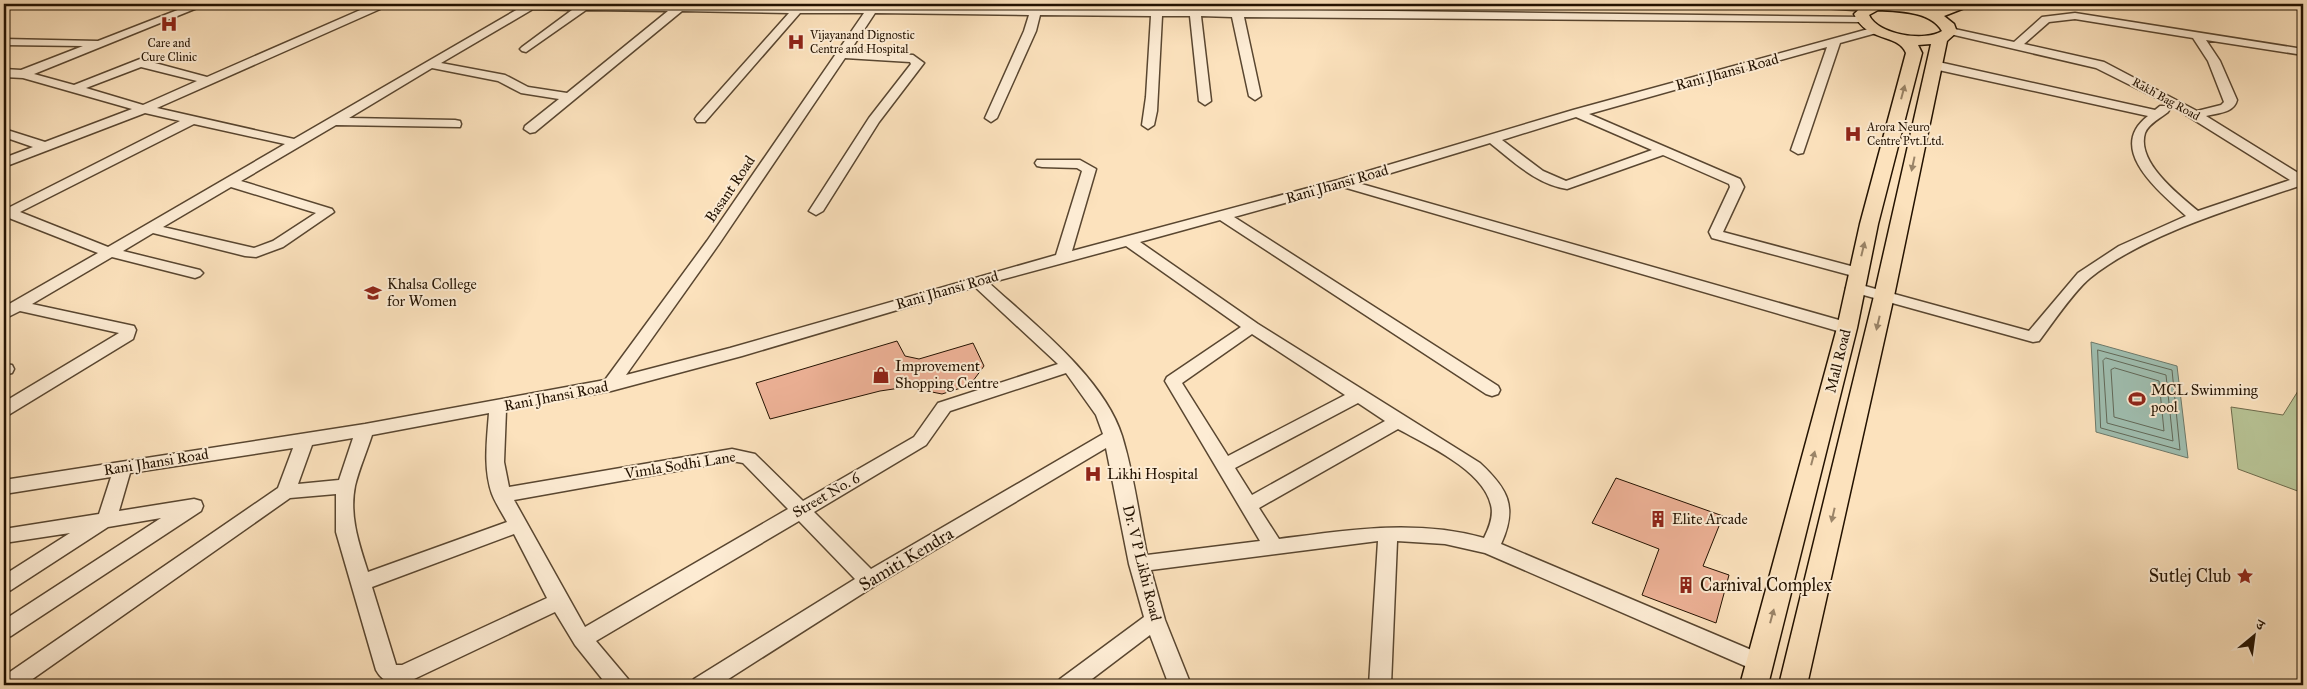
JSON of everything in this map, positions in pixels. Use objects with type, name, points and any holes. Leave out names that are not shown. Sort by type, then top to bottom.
[{"type":"main road","points":[[1931,9],[1943,21],[1946,35],[1916,41],[1903,39],[1876,30],[1864,14],[1885,6],[1931,9],[1962,4]]},
{"type":"main road","name":"Mall Road","points":[[1793,685],[1884,296],[1934,65],[1946,35]]},
{"type":"main road","name":"Mall Road","points":[[1757,674],[1847,328],[1856,280],[1914,53],[1911,46],[1903,39]]},
{"type":"street","points":[[4,81],[202,4]]},
{"type":"street","points":[[4,163],[144,109],[383,4]]},
{"type":"street","points":[[430,4],[640,5],[679,8],[748,6],[797,10],[842,7],[873,9],[973,7],[1034,12],[1127,8],[1157,12],[1175,8],[1195,12],[1864,14]]},
{"type":"street","points":[[1808,4],[1864,14]]},
{"type":"street","points":[[10,310],[532,5]]},
{"type":"street","points":[[526,49],[584,6]]},
{"type":"street","points":[[530,129],[679,8]]},
{"type":"street","name":"Basant Road","points":[[611,385],[712,244],[873,9]]},
{"type":"street","points":[[701,119],[797,10]]},
{"type":"street","points":[[992,118],[1030,31],[1034,12]]},
{"type":"street","points":[[1148,125],[1153,102],[1154,31],[1157,12]]},
{"type":"street","points":[[1195,12],[1205,101]]},
{"type":"street","points":[[1238,12],[1255,96]]},
{"type":"street","points":[[2017,45],[2040,22],[2056,17],[2092,18],[2303,52]]},
{"type":"street","name":"Rani Jhansi Road","points":[[4,487],[365,430],[611,385],[736,352],[978,281],[1343,183],[1577,113],[1876,30]]},
{"type":"street","points":[[1946,35],[2106,69]]},
{"type":"street","name":"Rakh Bag Road","points":[[1946,35],[2017,45],[2092,63],[2174,102],[2302,181]]},
{"type":"street","points":[[2195,114],[2225,108],[2230,104],[2231,100],[2214,61],[2196,35]]},
{"type":"street","points":[[4,42],[102,43]]},
{"type":"street","points":[[1798,150],[1836,42]]},
{"type":"street","points":[[816,211],[874,121],[918,63],[913,59],[841,54]]},
{"type":"street","points":[[74,89],[140,63],[210,81]]},
{"type":"street","points":[[433,64],[501,78],[526,90],[571,97]]},
{"type":"street","points":[[1934,65],[2158,114]]},
{"type":"street","points":[[4,73],[23,74],[144,109],[296,143]]},
{"type":"street","points":[[2174,102],[2143,125],[2138,134],[2140,155],[2147,168],[2158,181],[2196,217]]},
{"type":"street","points":[[1577,113],[1735,182],[1737,187],[1716,232],[1717,235],[1856,280],[1884,296],[2033,337],[2083,276],[2124,249],[2196,217],[2302,181]]},
{"type":"street","points":[[9,216],[194,119]]},
{"type":"street","points":[[333,121],[455,124]]},
{"type":"street","points":[[4,133],[46,147]]},
{"type":"street","points":[[1492,138],[1549,181],[1561,185],[1566,185],[1664,150]]},
{"type":"street","points":[[1042,163],[1080,164],[1089,169],[1063,258]]},
{"type":"street","points":[[151,228],[256,253],[278,244],[327,212],[229,182]]},
{"type":"street","points":[[1343,183],[1847,328]]},
{"type":"street","points":[[9,216],[109,252],[195,273]]},
{"type":"street","points":[[1223,216],[1492,390]]},
{"type":"street","points":[[1127,240],[1252,327],[1474,468],[1497,491],[1501,507],[1500,524],[1490,546]]},
{"type":"street","name":"Dr. V P Likhi Road","points":[[978,281],[1070,366],[1099,407],[1113,436],[1139,564],[1155,620],[1180,685]]},
{"type":"street","points":[[4,410],[127,335],[128,330],[10,310]]},
{"type":"street","points":[[1252,327],[1173,381],[1273,546]]},
{"type":"street","name":"Street No. 6","points":[[582,639],[920,441],[930,430],[937,413],[944,407],[1070,366]]},
{"type":"street","points":[[1223,466],[1359,395]]},
{"type":"street","points":[[498,407],[494,462],[495,477],[502,495],[559,601],[582,639],[620,685]]},
{"type":"street","points":[[1248,506],[1398,421]]},
{"type":"street","points":[[365,430],[346,486],[343,501],[346,532],[387,670],[393,676],[404,674],[559,601]]},
{"type":"street","name":"Samiti Kendra","points":[[702,685],[869,580],[1113,436]]},
{"type":"street","points":[[286,492],[305,438]]},
{"type":"street","name":"Vimla Sodhi Lane","points":[[502,495],[738,455],[749,458],[869,580]]},
{"type":"street","points":[[4,584],[107,518],[124,468]]},
{"type":"street","points":[[8,685],[286,492],[346,486]]},
{"type":"street","points":[[4,536],[107,518],[194,506],[4,630]]},
{"type":"street","points":[[361,582],[519,525]]},
{"type":"street","points":[[1139,564],[1388,533],[1436,536],[1471,541],[1490,546],[1757,674]]},
{"type":"street","points":[[1380,685],[1388,533]]},
{"type":"street","points":[[1068,685],[1155,620]]},
{"type":"green space","points":[[2303,383],[2303,493],[2238,469],[2231,407],[2283,415]]},
{"type":"water","name":"MCL Swimming pool","points":[[2091,342],[2177,366],[2188,458],[2096,432]]},
{"type":"building","name":"Improvement Shopping Centre","points":[[897,341],[905,356],[919,359],[973,343],[984,366],[970,385],[942,394],[907,387],[880,391],[770,419],[756,383]]},
{"type":"building","name":"Elite Arcade","points":[[1616,478],[1723,516],[1703,566],[1729,575],[1716,623],[1642,595],[1659,549],[1592,523]]},
{"type":"place","name":"Care and Cure Clinic","points":[[169,24]]},
{"type":"place","name":"Vijayanand Dignostic Centre and Hospital","points":[[796,42]]},
{"type":"place","name":"Arora Neuro Centre Pvt.Ltd.","points":[[1853,134]]},
{"type":"place","name":"Khalsa College for Women","points":[[373,293]]},
{"type":"place","name":"Improvement Shopping Centre","points":[[881,375]]},
{"type":"place","name":"MCL Swimming pool","points":[[2137,399]]},
{"type":"place","name":"Likhi Hospital","points":[[1093,474]]},
{"type":"place","name":"Elite Arcade","points":[[1658,519]]},
{"type":"place","name":"Sutlej Club","points":[[2245,576]]},
{"type":"place","name":"Carnival Complex","points":[[1686,585]]}]
